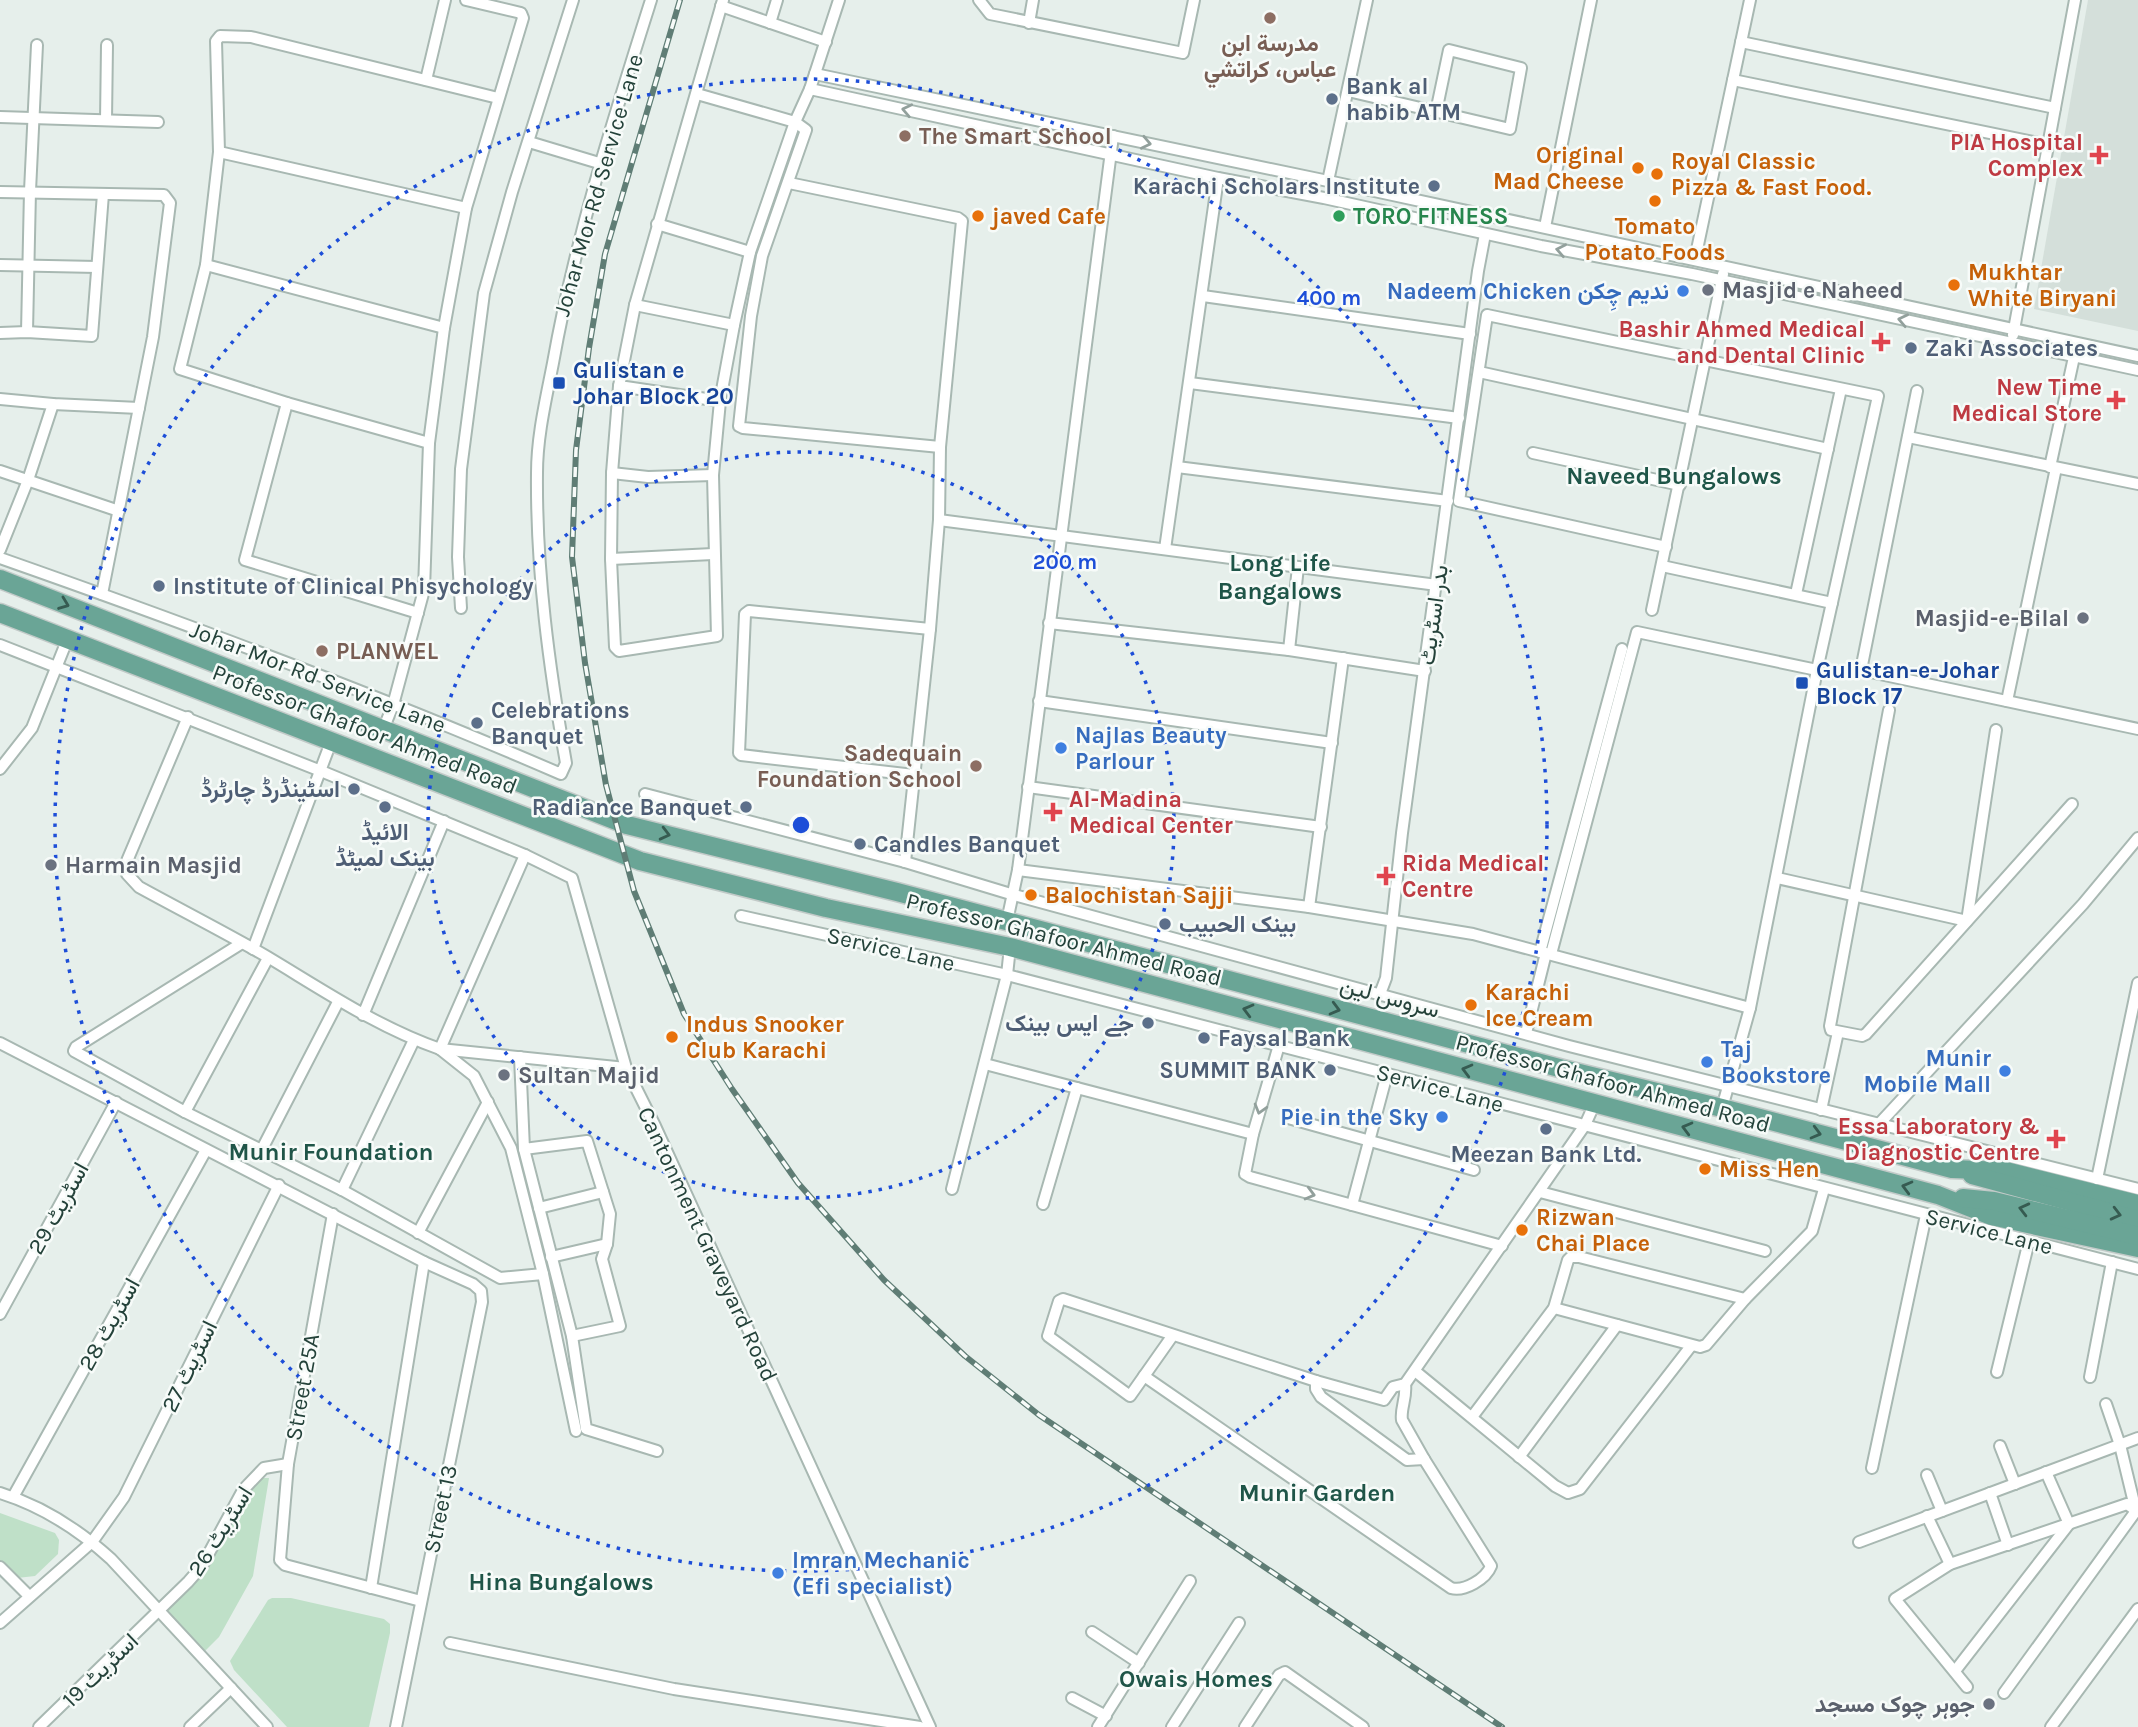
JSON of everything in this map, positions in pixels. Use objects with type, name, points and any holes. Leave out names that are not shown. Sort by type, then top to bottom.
[{"type":"main road","points":[[0,579],[627,825],[1007,921],[2138,1220]]},
{"type":"main road","name":"Professor Ghafoor Ahmed Road","points":[[0,613],[640,861],[826,908],[1010,947],[1938,1195],[1991,1216],[2138,1248]]},
{"type":"main road","points":[[191,688],[205,660]]},
{"type":"main road","points":[[1359,1041],[1367,1017]]},
{"type":"main road","points":[[1952,1169],[2006,1171],[2138,1204]]},
{"type":"main road","points":[[1938,1195],[1994,1202],[2138,1236]]},
{"type":"street","points":[[426,80],[445,0]]},
{"type":"street","points":[[383,730],[393,705],[424,590],[429,443],[444,328],[466,208],[523,15],[466,0]]},
{"type":"street","points":[[461,608],[458,557],[461,469],[482,304],[509,205],[573,0]]},
{"type":"street","name":"Johar Mor Rd Service Lane","points":[[0,558],[393,705],[561,774],[566,762],[551,678],[542,599],[537,471],[562,307],[599,163],[651,0]]},
{"type":"street","points":[[769,23],[777,0]]},
{"type":"street","points":[[826,43],[722,3],[635,305],[619,386],[612,473],[611,559],[615,647],[619,651],[717,636],[713,475],[720,401],[734,325],[750,252],[795,122],[810,89],[826,43],[839,0]]},
{"type":"street","points":[[979,0],[990,14],[1183,53],[1194,0]]},
{"type":"street","points":[[1029,23],[1032,0]]},
{"type":"street","points":[[1328,181],[1367,0]]},
{"type":"street","points":[[1545,227],[1591,0]]},
{"type":"street","points":[[1695,259],[1750,0]]},
{"type":"street","points":[[2011,344],[2075,0]]},
{"type":"street","points":[[429,443],[180,369],[206,265],[219,152],[216,41],[220,36],[251,37],[498,98]]},
{"type":"street","points":[[1741,42],[2055,108]]},
{"type":"street","points":[[27,332],[37,45]]},
{"type":"street","points":[[106,120],[107,45]]},
{"type":"street","points":[[1348,91],[1436,112],[1510,128],[1521,68],[1449,50],[1436,112]]},
{"type":"street","points":[[815,74],[1545,227],[2138,356]]},
{"type":"street","points":[[1733,80],[2048,145]]},
{"type":"street","points":[[810,89],[1218,178],[1722,281],[2138,370]]},
{"type":"street","points":[[697,94],[795,122],[806,130],[762,256],[751,316],[739,426],[940,447]]},
{"type":"street","points":[[0,117],[158,122]]},
{"type":"street","points":[[1007,921],[1018,870],[1112,136]]},
{"type":"street","points":[[529,142],[599,163]]},
{"type":"street","points":[[219,152],[466,208]]},
{"type":"street","points":[[1165,549],[1218,178]]},
{"type":"street","points":[[789,183],[960,219],[940,447],[939,520],[930,629],[905,862]]},
{"type":"street","points":[[0,192],[164,195],[170,203],[153,337],[102,594]]},
{"type":"street","points":[[0,333],[92,336],[103,194]]},
{"type":"street","points":[[657,224],[750,252]]},
{"type":"street","name":"بدر اسٹریٹ","points":[[1380,994],[1386,978],[1402,832],[1485,234]]},
{"type":"street","points":[[0,265],[97,267]]},
{"type":"street","points":[[206,265],[444,328]]},
{"type":"street","points":[[1652,610],[1725,266]]},
{"type":"street","points":[[1203,296],[1470,334]]},
{"type":"street","points":[[635,305],[734,325]]},
{"type":"street","points":[[1666,547],[1458,500],[1488,314],[1878,396],[1817,670],[1750,1008],[1722,1108]]},
{"type":"street","points":[[2007,701],[2074,357]]},
{"type":"street","points":[[1479,372],[1828,449]]},
{"type":"street","points":[[1190,383],[1459,418]]},
{"type":"street","points":[[619,386],[720,401]]},
{"type":"street","points":[[1796,594],[1841,389]]},
{"type":"street","points":[[1917,391],[1861,670],[2138,729]]},
{"type":"street","points":[[0,399],[139,408]]},
{"type":"street","points":[[288,402],[245,561],[418,613]]},
{"type":"street","points":[[0,550],[28,480],[53,404]]},
{"type":"street","points":[[1908,437],[2138,484]]},
{"type":"street","points":[[1533,453],[1679,485]]},
{"type":"street","points":[[1177,467],[1448,501]]},
{"type":"street","points":[[0,471],[119,511]]},
{"type":"street","points":[[612,473],[649,477],[713,475]]},
{"type":"street","points":[[939,520],[1437,585]]},
{"type":"street","points":[[611,559],[713,554]]},
{"type":"street","points":[[1662,566],[1832,603]]},
{"type":"street","points":[[1289,650],[1297,567]]},
{"type":"street","points":[[914,775],[741,755],[738,750],[745,614],[750,611],[930,629]]},
{"type":"street","points":[[1049,622],[1289,650],[1425,671]]},
{"type":"street","points":[[1546,953],[1637,632],[1817,670]]},
{"type":"street","points":[[0,769],[32,728],[68,638]]},
{"type":"street","name":"Cantonment Graveyard Road","points":[[0,645],[188,717],[444,821],[572,878],[626,1068],[930,1727]]},
{"type":"street","points":[[1526,1033],[1622,649]]},
{"type":"street","points":[[1309,907],[1343,658]]},
{"type":"street","points":[[1039,701],[1332,743]]},
{"type":"street","points":[[1889,710],[1831,1030],[1862,1036],[1866,1034],[2072,804]]},
{"type":"street","points":[[188,717],[127,861],[127,874],[139,887],[253,949],[338,1002],[414,1040],[440,1049],[626,1068]]},
{"type":"street","points":[[1966,920],[1996,730]]},
{"type":"street","points":[[253,949],[331,742]]},
{"type":"street","points":[[1028,787],[1321,827]]},
{"type":"street","name":"سروس لین","points":[[645,794],[905,862],[1014,895],[1526,1033],[2138,1189]]},
{"type":"street","points":[[363,1015],[444,821]]},
{"type":"street","points":[[1879,1124],[2083,904],[2138,838]]},
{"type":"street","points":[[440,1049],[525,855]]},
{"type":"street","points":[[1018,870],[1309,907],[1472,934],[1750,1008]]},
{"type":"street","points":[[1777,878],[1966,920]]},
{"type":"street","name":"Service Lane","points":[[741,916],[1007,975],[2138,1269]]},
{"type":"street","points":[[242,943],[76,1047],[74,1051],[185,1112],[342,1191],[500,1278],[543,1275]]},
{"type":"street","points":[[952,1189],[1007,975],[1010,947]]},
{"type":"street","points":[[185,1112],[268,958]]},
{"type":"street","points":[[2097,1179],[2138,983]]},
{"type":"street","points":[[261,1151],[338,1002]]},
{"type":"street","points":[[1821,1110],[1838,1032]]},
{"type":"street","points":[[342,1191],[414,1040]]},
{"type":"street","points":[[1279,1045],[1253,1134],[1245,1174],[1502,1246]]},
{"type":"street","points":[[2,1048],[116,1102],[424,1262],[371,1588],[421,1601]]},
{"type":"street","points":[[440,1049],[474,1076],[511,1148],[543,1275],[576,1431]]},
{"type":"street","points":[[520,1057],[523,1149],[572,1336],[586,1429],[657,1451]]},
{"type":"street","points":[[985,1064],[1253,1134]]},
{"type":"street","points":[[1352,1205],[1387,1074]]},
{"type":"street","points":[[1043,1203],[1077,1088]]},
{"type":"street","name":"اسٹریٹ 29","points":[[0,1314],[116,1102]]},
{"type":"street","points":[[418,1233],[488,1102]]},
{"type":"street","points":[[1173,1335],[1130,1396],[1049,1338],[1048,1333],[1059,1301],[1063,1299],[1315,1381],[1384,1400],[1394,1387],[1405,1384],[1415,1371],[1540,1192],[1585,1125],[1594,1105]]},
{"type":"street","points":[[1288,1118],[1474,1170]]},
{"type":"street","points":[[523,1149],[587,1141],[610,1214],[607,1244],[602,1259],[620,1326],[572,1336]]},
{"type":"street","name":"اسٹریٹ 28","points":[[13,1497],[206,1150]]},
{"type":"street","name":"اسٹریٹ 27","points":[[0,1623],[92,1542],[124,1497],[279,1185]]},
{"type":"street","points":[[1554,1308],[1691,1346],[1706,1345],[1745,1299],[1812,1231],[1824,1189]]},
{"type":"street","points":[[539,1208],[603,1192]]},
{"type":"street","points":[[1540,1192],[1765,1251]]},
{"type":"street","name":"Street 25A","points":[[333,1214],[288,1464],[280,1560],[285,1564],[371,1588]]},
{"type":"street","points":[[1872,1468],[1926,1215]]},
{"type":"street","points":[[1997,1371],[2029,1241]]},
{"type":"street","points":[[551,1257],[607,1244]]},
{"type":"street","points":[[1472,1417],[1554,1308],[1568,1260],[1579,1257],[1745,1299]]},
{"type":"street","name":"Street 13","points":[[396,1727],[482,1302],[481,1291],[473,1284],[424,1262]]},
{"type":"street","points":[[2090,1377],[2112,1262]]},
{"type":"street","points":[[1519,1457],[1617,1325]]},
{"type":"street","points":[[1415,1371],[1555,1486],[1568,1493],[1580,1489],[1691,1346]]},
{"type":"street","points":[[1144,1376],[1451,1588],[1463,1589],[1487,1574],[1491,1566],[1402,1420],[1407,1396],[1405,1384]]},
{"type":"street","points":[[1315,1381],[1321,1397],[1407,1460],[1424,1459]]},
{"type":"street","points":[[2106,1404],[2120,1445],[2137,1512]]},
{"type":"street","points":[[1859,1542],[2138,1438]]},
{"type":"street","points":[[2000,1446],[2015,1483]]},
{"type":"street","name":"اسٹریٹ 26","points":[[160,1612],[202,1566],[236,1500],[257,1473],[264,1468],[288,1464]]},
{"type":"street","points":[[2046,1472],[2069,1524]]},
{"type":"street","points":[[1927,1475],[1942,1511]]},
{"type":"street","points":[[0,1493],[64,1520],[92,1542],[111,1559],[267,1727]]},
{"type":"street","points":[[1990,1493],[2008,1545]]},
{"type":"street","points":[[1967,1687],[1895,1600],[1950,1564],[2127,1504],[2137,1512]]},
{"type":"street","points":[[2004,1693],[2137,1512]]},
{"type":"street","points":[[1927,1516],[1950,1564]]},
{"type":"street","points":[[1955,1671],[2069,1524]]},
{"type":"street","points":[[0,1567],[29,1597]]},
{"type":"street","points":[[1098,1727],[1190,1581]]},
{"type":"street","points":[[2051,1727],[2138,1609]]},
{"type":"street","name":"اسٹریٹ 19","points":[[39,1727],[160,1612]]},
{"type":"street","points":[[1172,1727],[1239,1623]]},
{"type":"street","points":[[1093,1632],[1139,1663]]},
{"type":"street","points":[[450,1643],[633,1682],[920,1727]]},
{"type":"street","points":[[1247,1726],[1279,1675],[1285,1672],[1363,1727]]},
{"type":"street","points":[[190,1727],[231,1688]]},
{"type":"street","points":[[1072,1698],[1105,1716]]},
{"type":"shaded area","name":"PIA Hospital Complex","points":[[2088,0],[2138,0],[2138,331],[2034,309]]},
{"type":"green space","points":[[262,1478],[269,1478],[253,1576],[219,1637],[203,1653],[164,1608],[184,1593],[196,1579],[243,1494]]},
{"type":"green space","points":[[0,1513],[55,1533],[59,1540],[58,1554],[35,1576],[17,1578],[0,1560]]},
{"type":"green space","points":[[291,1598],[384,1619],[390,1624],[369,1727],[287,1727],[234,1670],[230,1661],[268,1600]]},
{"type":"railway","points":[[680,0],[605,254],[576,450],[572,557],[585,663],[606,785],[634,891],[684,1014],[732,1089],[798,1183],[884,1280],[965,1356],[1039,1415],[1502,1727]]},
{"type":"place","name":"مدرسة ابن عباس، كراتشي","points":[[1270,18]]},
{"type":"place","name":"Bank al habib ATM","points":[[1332,99]]},
{"type":"place","name":"The Smart School","points":[[905,136]]},
{"type":"place","name":"PIA Hospital Complex","points":[[2099,155]]},
{"type":"place","name":"Original Mad Cheese","points":[[1638,168]]},
{"type":"place","name":"Royal Classic Pizza & Fast Food.","points":[[1657,174]]},
{"type":"place","name":"Karachi Scholars Institute","points":[[1434,186]]},
{"type":"place","name":"Tomato Potato Foods","points":[[1655,201]]},
{"type":"place","name":"javed Cafe","points":[[978,216]]},
{"type":"place","name":"TORO FITNESS","points":[[1339,216]]},
{"type":"place","name":"Mukhtar White Biryani","points":[[1954,285]]},
{"type":"place","name":"Masjid e Naheed","points":[[1708,290]]},
{"type":"place","name":"Nadeem Chicken ندیم چِکن","points":[[1683,291]]},
{"type":"place","name":"Bashir Ahmed Medical and Dental Clinic","points":[[1881,342]]},
{"type":"place","name":"Zaki Associates","points":[[1911,348]]},
{"type":"place","name":"Gulistan e Johar Block 20","points":[[559,383]]},
{"type":"place","name":"New Time Medical Store","points":[[2116,400]]},
{"type":"place","name":"Institute of Clinical Phisychology","points":[[159,586]]},
{"type":"place","name":"Masjid-e-Bilal","points":[[2083,618]]},
{"type":"place","name":"PLANWEL","points":[[322,651]]},
{"type":"place","name":"Gulistan-e-Johar Block 17","points":[[1802,683]]},
{"type":"place","name":"Celebrations Banquet","points":[[477,723]]},
{"type":"place","name":"Najlas Beauty Parlour","points":[[1061,748]]},
{"type":"place","name":"Sadequain Foundation School","points":[[976,766]]},
{"type":"place","name":"اسٹینڈرڈ چارٹرڈ","points":[[354,789]]},
{"type":"place","name":"الائیڈ بینک لمیٹڈ","points":[[385,807]]},
{"type":"place","name":"Radiance Banquet","points":[[746,807]]},
{"type":"place","name":"Al-Madina Medical Center","points":[[1053,812]]},
{"type":"place","name":"Candles Banquet","points":[[860,844]]},
{"type":"place","name":"Harmain Masjid","points":[[51,865]]},
{"type":"place","name":"Rida Medical Centre","points":[[1386,876]]},
{"type":"place","name":"Balochistan Sajji","points":[[1031,895]]},
{"type":"place","name":"بينک الحبيب","points":[[1165,924]]},
{"type":"place","name":"Karachi Ice Cream","points":[[1471,1005]]},
{"type":"place","name":"جے ایس بینک","points":[[1148,1023]]},
{"type":"place","name":"Indus Snooker Club Karachi","points":[[672,1037]]},
{"type":"place","name":"Faysal Bank","points":[[1204,1038]]},
{"type":"place","name":"Taj Bookstore","points":[[1707,1062]]},
{"type":"place","name":"SUMMIT BANK","points":[[1330,1070]]},
{"type":"place","name":"Munir Mobile Mall","points":[[2005,1071]]},
{"type":"place","name":"Sultan Majid","points":[[504,1075]]},
{"type":"place","name":"Pie in the Sky","points":[[1442,1117]]},
{"type":"place","name":"Meezan Bank Ltd.","points":[[1546,1129]]},
{"type":"place","name":"Essa Laboratory & Diagnostic Centre","points":[[2056,1139]]},
{"type":"place","name":"Miss Hen","points":[[1705,1169]]},
{"type":"place","name":"Rizwan Chai Place","points":[[1522,1230]]},
{"type":"place","name":"Imran Mechanic (Efi specialist)","points":[[778,1573]]},
{"type":"place","name":"جوہر چوک مسجد","points":[[1989,1704]]},
{"type":"district","name":"Naveed Bungalows","points":[[1674,476]]},
{"type":"district","name":"Long Life Bangalows","points":[[1280,577]]},
{"type":"district","name":"Munir Foundation","points":[[331,1152]]},
{"type":"district","name":"Munir Garden","points":[[1317,1493]]},
{"type":"district","name":"Hina Bungalows","points":[[561,1582]]},
{"type":"district","name":"Owais Homes","points":[[1196,1679]]}]
